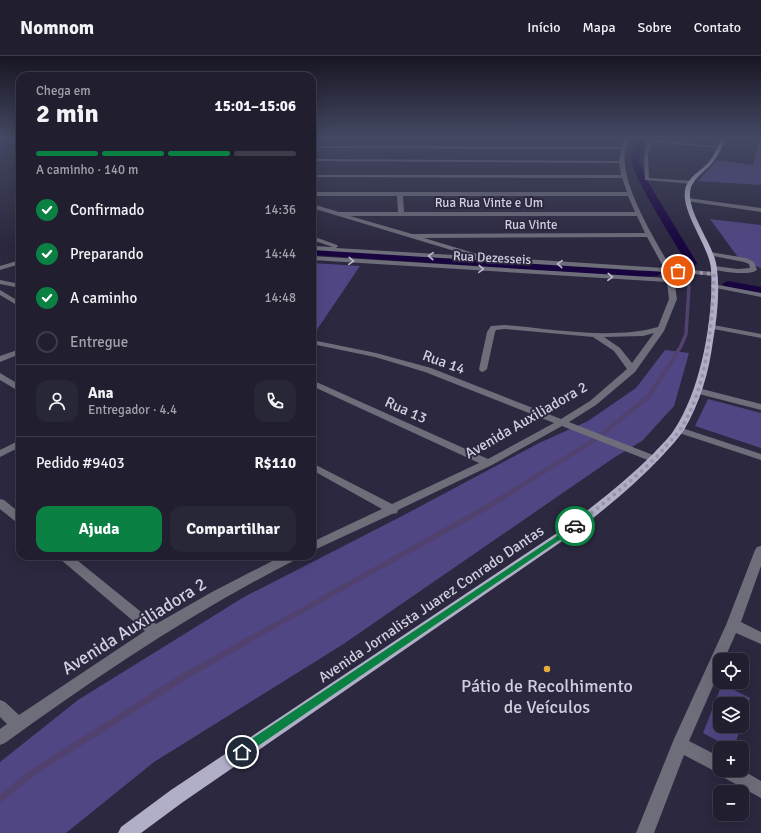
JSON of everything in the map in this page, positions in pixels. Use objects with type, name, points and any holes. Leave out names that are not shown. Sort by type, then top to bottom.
[{"type":"main road","points":[[688,200],[687,191],[692,182],[699,174]]},
{"type":"main road","name":"Avenida Jornalista Juarez Conrado Dantas","points":[[127,833],[183,791],[570,530],[629,483],[654,459],[680,430],[698,390],[708,354],[714,276],[710,254],[688,200]]},
{"type":"street","points":[[647,174],[648,178],[692,182]]},
{"type":"street","points":[[316,176],[623,177],[639,214],[669,270],[714,276],[761,295]]},
{"type":"street","points":[[465,176],[470,189]]},
{"type":"street","points":[[316,194],[400,194],[470,189],[630,194]]},
{"type":"street","points":[[400,194],[401,213]]},
{"type":"street","points":[[688,200],[761,210]]},
{"type":"street","points":[[316,207],[492,260]]},
{"type":"street","name":"Rua Rua Vinte e Um","points":[[338,214],[639,214]]},
{"type":"street","name":"Rua Vinte","points":[[412,236],[650,235]]},
{"type":"street","points":[[316,239],[349,250]]},
{"type":"street","name":"Rua Dezesseis","points":[[316,248],[669,270]]},
{"type":"street","points":[[710,254],[746,260],[752,263],[754,270],[738,271],[714,276]]},
{"type":"street","name":"Rua Dezesseis","points":[[316,258],[670,280]]},
{"type":"street","points":[[0,268],[16,263]]},
{"type":"street","name":"Avenida Auxiliadora 2","points":[[316,545],[393,510],[488,463],[561,423],[593,403],[632,370],[661,329],[673,299],[669,270]]},
{"type":"street","points":[[0,282],[16,285]]},
{"type":"street","points":[[0,292],[16,302]]},
{"type":"street","points":[[710,326],[761,336]]},
{"type":"street","points":[[483,369],[491,332],[494,328],[504,327],[594,335],[643,334],[661,329]]},
{"type":"street","points":[[594,335],[613,345],[624,355],[632,370]]},
{"type":"street","name":"Rua 14","points":[[316,343],[376,355],[428,370],[654,459]]},
{"type":"street","points":[[0,359],[16,353]]},
{"type":"street","points":[[0,376],[16,386]]},
{"type":"street","name":"Rua 13","points":[[316,385],[488,463]]},
{"type":"street","points":[[698,390],[761,407]]},
{"type":"street","points":[[680,430],[761,457]]},
{"type":"street","points":[[0,454],[16,445]]},
{"type":"street","points":[[316,468],[393,510]]},
{"type":"street","points":[[0,503],[16,516]]},
{"type":"street","points":[[645,833],[680,744],[733,625],[761,550]]},
{"type":"street","points":[[69,560],[155,631]]},
{"type":"street","name":"Avenida Auxiliadora 2","points":[[0,738],[155,631],[222,593],[273,560]]},
{"type":"street","points":[[733,625],[761,638]]},
{"type":"street","points":[[0,707],[18,725]]},
{"type":"street","points":[[680,744],[713,762]]},
{"type":"street","points":[[738,777],[761,790]]},
{"type":"shaded area","points":[[704,174],[761,174],[761,185],[698,181]]},
{"type":"shaded area","points":[[710,219],[761,225],[761,268],[740,260]]},
{"type":"shaded area","points":[[316,263],[360,266],[316,331]]},
{"type":"shaded area","points":[[665,350],[689,353],[674,406],[642,441],[615,457],[342,645],[154,762],[66,833],[0,833],[0,762],[78,700],[244,597],[404,515],[539,443],[588,421],[636,388]]},
{"type":"shaded area","points":[[708,399],[761,413],[761,448],[695,426]]},
{"type":"shaded area","points":[[720,689],[732,689],[748,697],[717,697]]},
{"type":"shaded area","points":[[713,707],[713,733],[739,733],[736,741],[718,741],[703,733]]},
{"type":"waterway","points":[[641,174],[692,263]]},
{"type":"waterway","points":[[316,252],[640,274],[657,273]]},
{"type":"waterway","points":[[728,284],[761,290]]},
{"type":"waterway","points":[[667,369],[681,346],[686,334],[689,286]]},
{"type":"waterway","points":[[516,489],[596,439],[649,396],[667,368]]},
{"type":"waterway","points":[[247,641],[489,506],[518,488]]},
{"type":"waterway","points":[[0,799],[32,773],[185,676],[249,640]]},
{"type":"way so far","points":[[575,526],[629,483],[664,448],[680,430],[698,390],[708,354],[714,274],[678,271]]},
{"type":"place","name":"Pátio de Recolhimento de Veículos","points":[[547,669]]},
{"type":"route","points":[[242,752],[575,526]]}]
